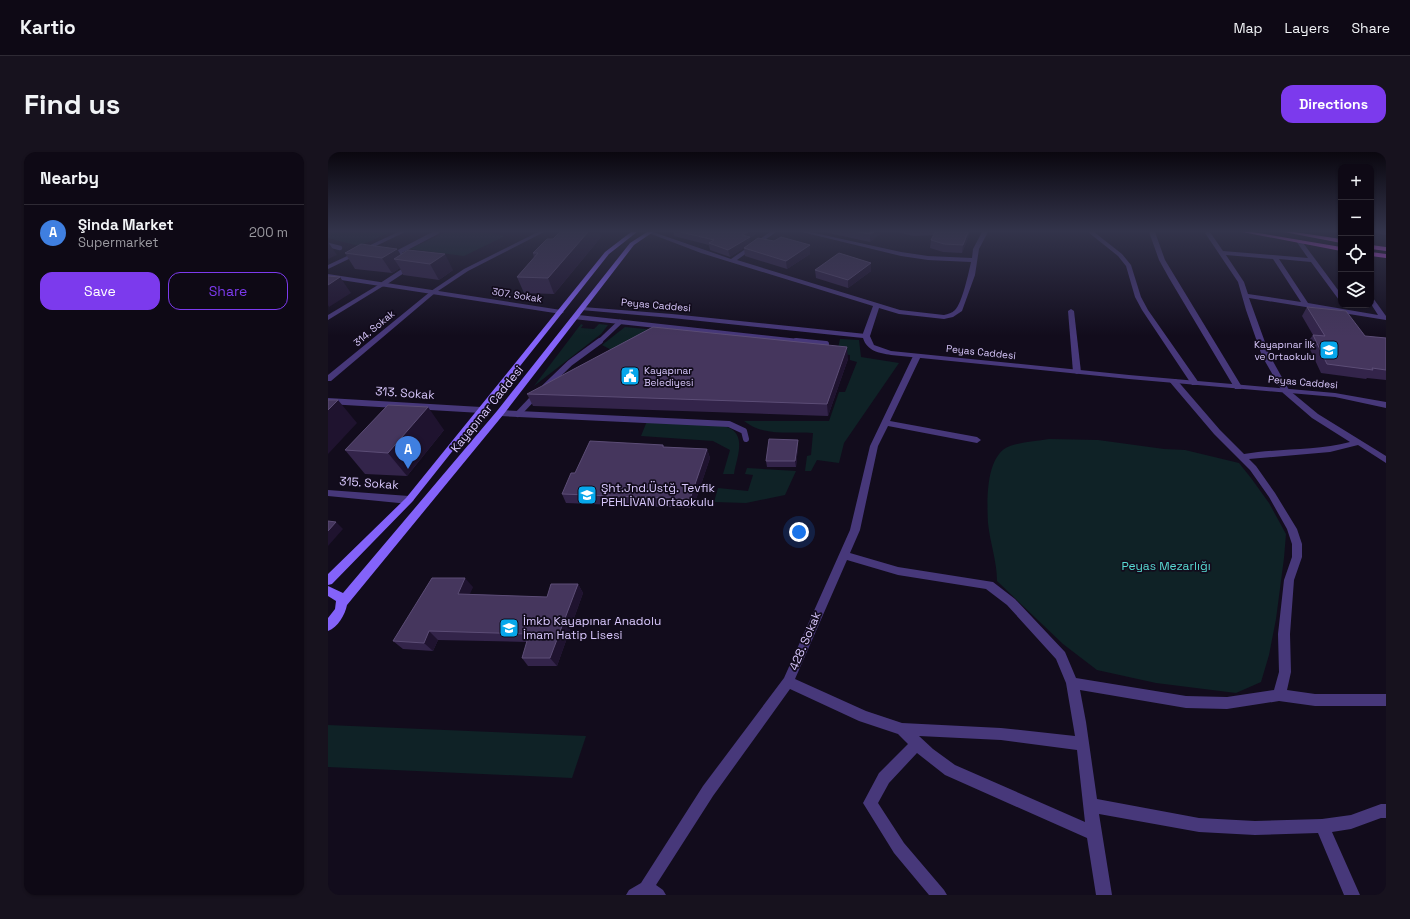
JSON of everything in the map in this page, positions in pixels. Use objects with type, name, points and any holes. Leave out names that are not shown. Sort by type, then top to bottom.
[{"type":"main road","name":"Kayapınar Caddesi","points":[[328,581],[409,500],[596,267]]},
{"type":"main road","name":"Kayapınar Caddesi","points":[[328,626],[340,611],[342,603],[500,413],[615,267]]},
{"type":"main road","points":[[328,591],[336,593],[340,597],[342,603]]},
{"type":"street","name":"314. Sokak","points":[[328,379],[433,292],[473,267]]},
{"type":"street","points":[[751,267],[899,312],[944,317],[951,316],[960,310],[972,275],[973,267]]},
{"type":"street","points":[[1129,267],[1138,297],[1145,310],[1196,383]]},
{"type":"street","points":[[1166,267],[1238,387]]},
{"type":"street","points":[[1231,267],[1241,282],[1244,295],[1266,356],[1286,391],[1315,416],[1386,459]]},
{"type":"street","points":[[1281,267],[1306,305]]},
{"type":"street","points":[[1318,267],[1338,295]]},
{"type":"street","name":"307. Sokak","points":[[328,276],[561,312]]},
{"type":"street","points":[[328,318],[383,284]]},
{"type":"street","points":[[1244,295],[1384,318]]},
{"type":"street","points":[[1374,303],[1384,318]]},
{"type":"street","points":[[866,336],[877,305]]},
{"type":"street","points":[[1347,308],[1350,312]]},
{"type":"street","name":"Peyas Caddesi","points":[[583,309],[672,316],[866,336],[867,343],[872,348],[891,353],[1077,372],[1335,395],[1386,405]]},
{"type":"street","points":[[1071,312],[1077,372]]},
{"type":"street","name":"428. Sokak","points":[[646,893],[708,791],[788,682],[855,530],[874,446],[917,356]]},
{"type":"street","points":[[1173,381],[1253,468],[1272,495],[1292,529],[1297,544],[1297,557],[1289,580],[1284,634],[1285,672],[1279,695]]},
{"type":"street","name":"313. Sokak","points":[[328,401],[481,410]]},
{"type":"street","points":[[885,423],[977,440]]},
{"type":"street","points":[[1242,457],[1276,452],[1349,446],[1359,442]]},
{"type":"street","name":"315. Sokak","points":[[328,493],[409,500]]},
{"type":"street","points":[[843,555],[898,571],[989,586],[1011,602],[1061,656],[1072,683],[1080,722],[1090,805],[1104,895]]},
{"type":"street","points":[[788,682],[864,717],[902,729],[1001,734],[1083,744]]},
{"type":"street","points":[[1072,683],[1186,702],[1227,703],[1279,695],[1314,700],[1386,700]]},
{"type":"street","points":[[902,729],[928,754],[950,770],[1094,833]]},
{"type":"street","points":[[917,744],[884,778],[870,803],[899,848],[939,895]]},
{"type":"street","points":[[1090,805],[1199,825],[1255,828],[1322,826],[1351,822],[1381,811],[1386,811]]},
{"type":"street","points":[[1322,826],[1352,895]]},
{"type":"lane","points":[[383,284],[409,267]]},
{"type":"lane","points":[[576,317],[826,344]]},
{"type":"lane","points":[[518,414],[570,363],[605,337],[620,322]]},
{"type":"lane","points":[[500,413],[729,424],[744,431],[746,439]]},
{"type":"green space","points":[[581,324],[583,325],[581,328],[594,329],[599,324],[608,325],[601,334],[534,386]]},
{"type":"green space","points":[[625,327],[756,340],[617,353],[602,345]]},
{"type":"green space","points":[[840,339],[859,340],[861,357],[899,363],[844,443],[839,463],[817,460],[811,471],[805,471],[807,456],[811,455],[813,433],[768,431],[752,426],[744,421],[829,421],[839,392],[845,392],[857,362],[850,360],[850,355],[787,349],[838,348]]},
{"type":"green space","points":[[647,421],[725,426],[732,430],[737,434],[739,440],[739,453],[734,474],[723,474],[730,450],[713,441],[641,436]]},
{"type":"green space","name":"Peyas Mezarlığı","points":[[1049,439],[1098,440],[1164,449],[1185,450],[1239,463],[1269,503],[1286,534],[1276,619],[1269,655],[1261,682],[1236,693],[1156,683],[1097,670],[1063,644],[997,581],[996,566],[988,523],[988,492],[992,469],[996,459],[1002,451],[1010,446]]},
{"type":"green space","points":[[747,468],[796,471],[785,495],[746,503],[714,502],[718,488],[748,491],[753,475],[745,474]]},
{"type":"green space","points":[[328,725],[586,736],[572,778],[328,767]]},
{"type":"building","points":[[526,267],[558,267],[548,278],[517,277]]},
{"type":"building","points":[[820,267],[866,267],[848,280],[815,270]]},
{"type":"building","points":[[328,276],[340,277],[328,285]]},
{"type":"building","points":[[1307,307],[1346,311],[1365,336],[1386,338],[1386,370],[1372,368],[1373,370],[1327,364],[1313,335],[1325,336]]},
{"type":"building","name":"Kayapınar Belediyesi","points":[[653,327],[847,347],[827,404],[527,394]]},
{"type":"building","points":[[328,400],[338,400],[328,410]]},
{"type":"building","points":[[388,405],[428,407],[388,453],[345,450]]},
{"type":"building","points":[[769,439],[798,440],[795,461],[766,461]]},
{"type":"building","points":[[590,441],[707,449],[690,499],[562,494],[571,473],[575,473]]},
{"type":"building","points":[[328,521],[336,522],[328,531]]},
{"type":"building","points":[[432,578],[465,578],[458,594],[547,597],[551,584],[578,584],[550,658],[522,658],[529,634],[429,631],[424,643],[393,641]]},
{"type":"place","name":"Kayapınar İlk ve Ortaokulu","points":[[1329,350]]},
{"type":"place","name":"Kayapınar Belediyesi","points":[[630,376]]},
{"type":"place","name":"Şinda Market","points":[[408,469]]},
{"type":"place","name":"Şht.Jnd.Üstğ. Tevfik PEHLİVAN Ortaokulu","points":[[587,495]]},
{"type":"place","name":"İmkb Kayapınar Anadolu İmam Hatip Lisesi","points":[[509,628]]}]
